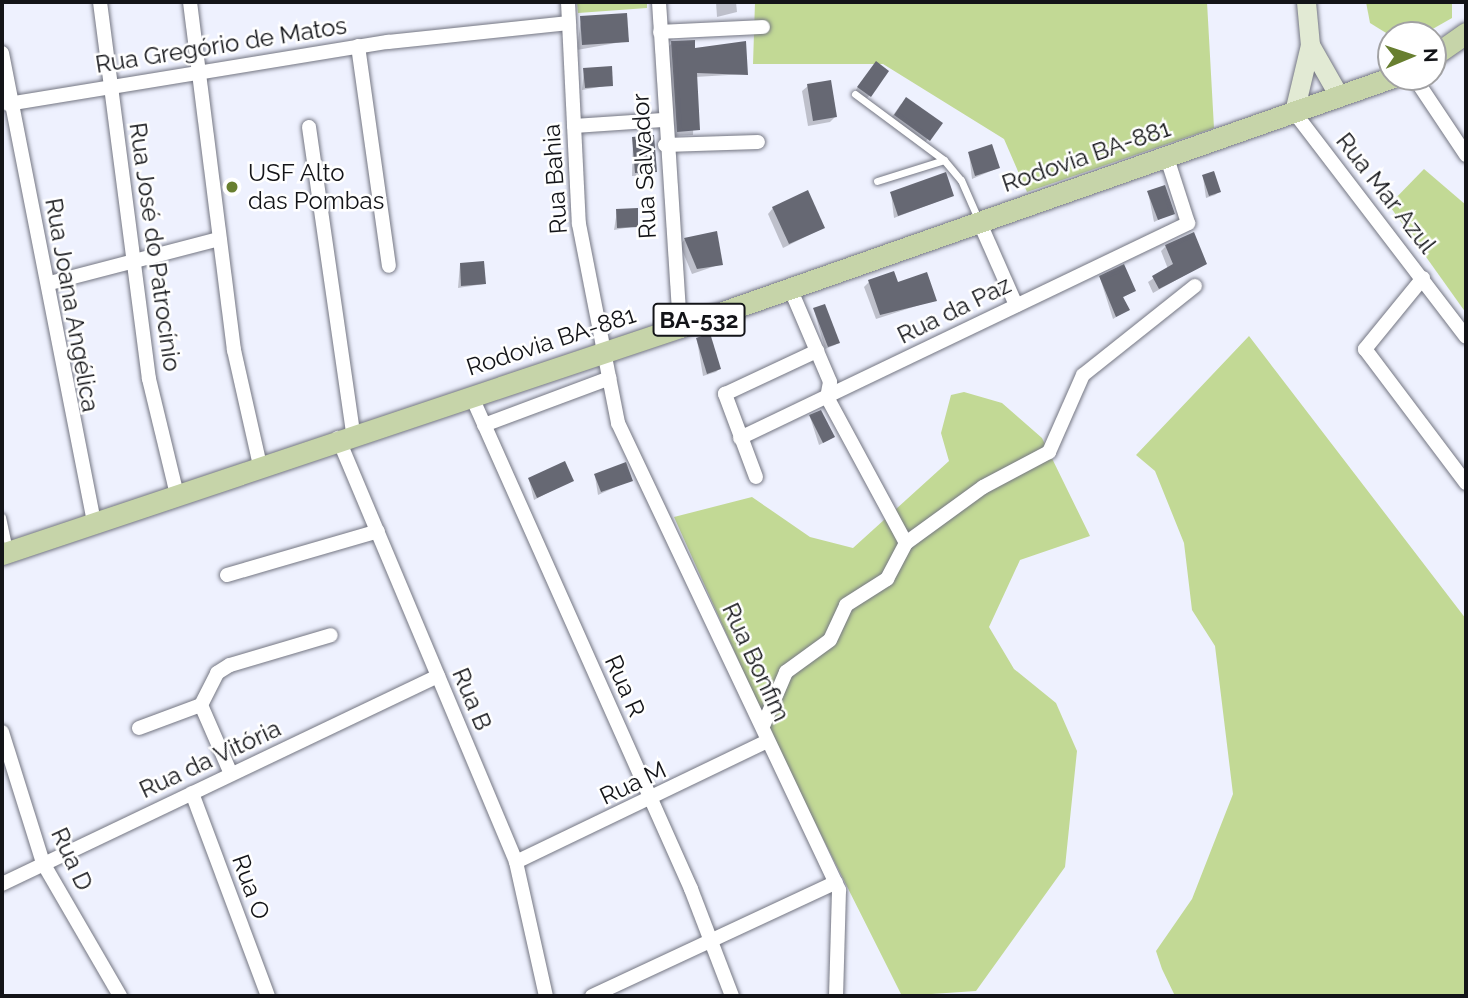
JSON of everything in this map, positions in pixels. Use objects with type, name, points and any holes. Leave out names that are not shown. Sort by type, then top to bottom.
[{"type":"main road","points":[[1447,46],[1466,33]]},
{"type":"main road","name":"Rodovia BA-881","points":[[5,553],[345,435],[680,327],[1377,83]]},
{"type":"street","name":"Rua José do Patrocínio","points":[[100,2],[149,379],[177,495]]},
{"type":"street","points":[[190,2],[195,70],[234,350],[260,465]]},
{"type":"street","name":"Rua Bahia","points":[[568,2],[579,224],[607,351]]},
{"type":"street","name":"Rua Salvador","points":[[659,2],[663,120],[680,327]]},
{"type":"street","points":[[1294,112],[1310,45],[1306,2]]},
{"type":"street","name":"Rua Gregório de Matos","points":[[8,104],[195,70],[358,46],[569,23]]},
{"type":"street","points":[[660,32],[763,27]]},
{"type":"street","points":[[1310,45],[1339,96]]},
{"type":"street","points":[[358,46],[389,266]]},
{"type":"street","name":"Rua Joana Angélica","points":[[2,53],[8,104],[50,283],[69,417],[93,523]]},
{"type":"street","points":[[1423,91],[1466,155]]},
{"type":"street","name":"Rua Mar Azul","points":[[1294,112],[1466,337]]},
{"type":"street","points":[[573,126],[663,120]]},
{"type":"street","name":"Rua B","points":[[309,127],[345,435],[378,531],[516,862],[540,993]]},
{"type":"street","points":[[665,145],[758,142]]},
{"type":"street","name":"Rua da Paz","points":[[740,438],[1188,223],[1167,155]]},
{"type":"street","points":[[979,221],[1016,305]]},
{"type":"street","points":[[50,283],[136,264],[219,239]]},
{"type":"street","points":[[1423,278],[1367,340],[1371,362],[1466,482]]},
{"type":"street","points":[[765,734],[786,672],[834,635],[846,605],[887,579],[906,543],[983,487],[1049,452],[1083,375],[1195,286]]},
{"type":"street","points":[[790,288],[830,382],[827,397],[871,490],[906,543]]},
{"type":"street","name":"Rua Bonfim","points":[[607,351],[618,423],[836,882],[842,908],[836,996]]},
{"type":"street","points":[[756,477],[724,396],[817,351]]},
{"type":"street","points":[[484,425],[610,378]]},
{"type":"street","name":"Rua R","points":[[471,395],[651,800],[732,996]]},
{"type":"street","points":[[227,575],[378,531]]},
{"type":"street","points":[[139,728],[201,705],[218,673],[230,666],[331,635]]},
{"type":"street","name":"Rua da Vitória","points":[[2,884],[438,676]]},
{"type":"street","points":[[201,705],[231,774]]},
{"type":"street","name":"Rua D","points":[[2,732],[43,863],[120,996]]},
{"type":"street","name":"Rua M","points":[[516,862],[651,800],[765,734]]},
{"type":"street","name":"Rua O","points":[[192,793],[268,996]]},
{"type":"street","points":[[592,996],[709,939],[836,882]]},
{"type":"lane","points":[[855,94],[944,160],[961,180],[979,221]]},
{"type":"lane","points":[[877,181],[944,160]]},
{"type":"lane","points":[[2,517],[5,553]]},
{"type":"green space","points":[[577,2],[647,2],[647,8],[578,13]]},
{"type":"green space","points":[[755,2],[1207,2],[1214,128],[1027,192],[1004,139],[883,64],[753,64]]},
{"type":"green space","points":[[1366,2],[1452,2],[1452,18],[1447,21],[1377,21],[1377,27],[1370,23]]},
{"type":"green space","points":[[1424,169],[1466,205],[1466,313],[1389,205]]},
{"type":"green space","points":[[1249,336],[1466,619],[1466,996],[1175,996],[1156,951],[1192,899],[1233,794],[1215,646],[1192,610],[1184,543],[1155,471],[1136,455]]},
{"type":"green space","points":[[964,392],[1002,403],[1042,438],[1090,536],[1020,560],[989,627],[1014,669],[1056,703],[1077,751],[1065,867],[976,991],[902,996],[779,751],[674,517],[752,497],[810,537],[853,548],[949,461],[941,433],[951,395]]},
{"type":"building","points":[[627,13],[629,42],[582,45],[580,16]]},
{"type":"building","points":[[695,40],[695,48],[746,41],[748,75],[697,73],[700,130],[677,132],[671,41]]},
{"type":"building","points":[[876,61],[889,71],[871,97],[857,87]]},
{"type":"building","points":[[612,66],[613,86],[585,88],[583,68]]},
{"type":"building","points":[[831,80],[837,117],[813,121],[807,84]]},
{"type":"building","points":[[906,97],[943,123],[930,141],[894,115]]},
{"type":"building","points":[[654,135],[657,172],[635,173],[632,137]]},
{"type":"building","points":[[992,144],[1000,168],[975,176],[968,152]]},
{"type":"building","points":[[1214,171],[1221,192],[1209,196],[1202,175]]},
{"type":"building","points":[[946,172],[954,196],[898,216],[890,192]]},
{"type":"building","points":[[1165,185],[1175,214],[1158,220],[1147,191]]},
{"type":"building","points":[[808,190],[825,228],[789,244],[772,207]]},
{"type":"building","points":[[638,208],[638,227],[617,228],[616,209]]},
{"type":"building","points":[[717,231],[723,265],[697,269],[684,238]]},
{"type":"building","points":[[1194,232],[1207,264],[1159,289],[1152,276],[1173,264],[1165,245]]},
{"type":"building","points":[[484,261],[486,284],[461,286],[460,263]]},
{"type":"building","points":[[1124,264],[1136,291],[1123,297],[1130,310],[1116,317],[1099,276]]},
{"type":"building","points":[[894,271],[898,282],[927,272],[937,301],[880,315],[868,280]]},
{"type":"building","points":[[825,304],[840,343],[828,347],[813,308]]},
{"type":"building","points":[[710,333],[721,369],[707,374],[696,338]]},
{"type":"building","points":[[821,410],[835,437],[823,443],[809,415]]},
{"type":"building","points":[[565,461],[574,481],[537,498],[528,478]]},
{"type":"building","points":[[626,462],[633,481],[601,492],[594,474]]},
{"type":"place","name":"USF Alto das Pombas","points":[[232,187]]}]
